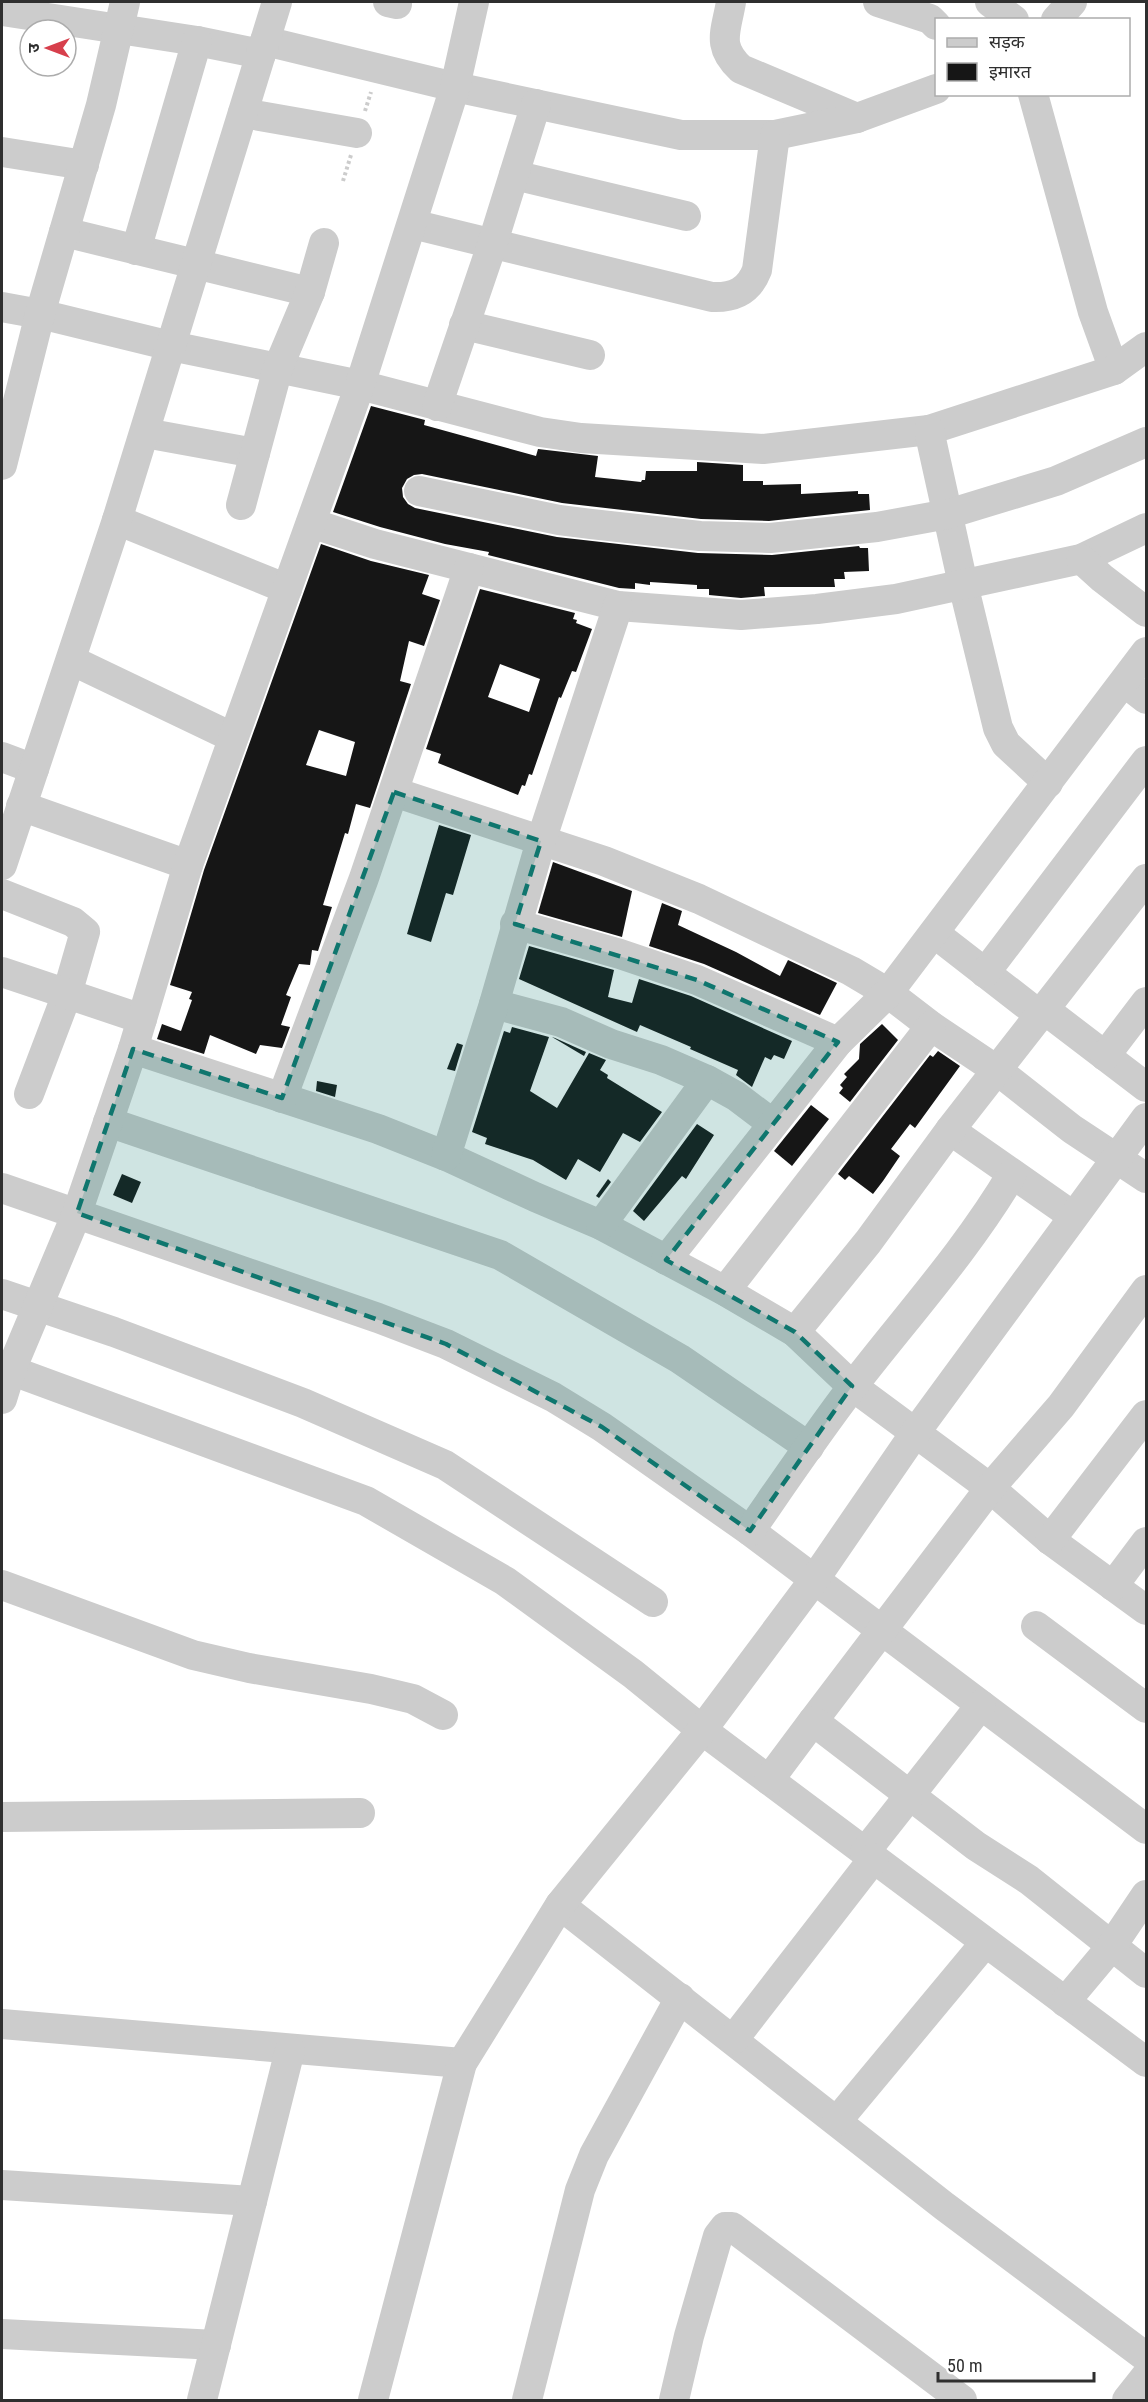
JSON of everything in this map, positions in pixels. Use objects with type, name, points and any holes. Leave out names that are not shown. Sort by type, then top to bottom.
[{"type":"street","points":[[2,865],[12,819],[34,769],[117,520],[277,2]]},
{"type":"street","points":[[2,1399],[6,1368],[37,1305],[77,1213],[133,1049],[188,865],[360,385],[455,87],[474,2]]},
{"type":"street","points":[[730,2],[724,43],[729,58],[741,69],[856,118]]},
{"type":"street","points":[[878,2],[930,19],[935,24]]},
{"type":"street","points":[[990,2],[1011,18]]},
{"type":"street","points":[[1058,18],[1072,2]]},
{"type":"street","points":[[2,11],[122,16],[197,41],[263,47],[681,135],[775,135],[856,118],[935,89]]},
{"type":"street","points":[[2,465],[40,314],[101,105],[122,16]]},
{"type":"street","points":[[136,250],[197,41]]},
{"type":"street","points":[[1034,96],[1093,312],[1114,370]]},
{"type":"street","points":[[437,406],[493,242],[536,104]]},
{"type":"street","points":[[243,113],[357,133]]},
{"type":"street","points":[[412,224],[712,297],[730,297],[738,294],[753,282],[757,270],[775,135]]},
{"type":"street","points":[[2,152],[84,165]]},
{"type":"street","points":[[514,175],[686,216]]},
{"type":"street","points":[[64,232],[310,292]]},
{"type":"street","points":[[241,505],[278,368],[310,292],[324,243]]},
{"type":"street","points":[[2,307],[171,346],[360,385],[518,428],[562,436],[764,449],[929,430],[1114,370],[1146,347]]},
{"type":"street","points":[[464,325],[590,355]]},
{"type":"street","points":[[929,430],[998,728],[1006,744],[1048,783]]},
{"type":"street","points":[[144,433],[255,453]]},
{"type":"street","points":[[419,491],[558,520],[700,536],[770,538],[877,527],[948,514],[1056,481],[1146,442]]},
{"type":"street","points":[[117,520],[286,589]]},
{"type":"street","points":[[311,523],[396,538],[469,568],[618,606],[741,615],[817,609],[885,600],[1081,559],[1146,528]]},
{"type":"street","points":[[1081,559],[1146,612]]},
{"type":"street","points":[[282,1098],[318,1008],[469,568]]},
{"type":"street","points":[[446,1156],[494,1004],[515,924],[618,606]]},
{"type":"street","points":[[666,1260],[838,1042],[888,993],[1048,783],[1135,691],[1146,652]]},
{"type":"street","points":[[70,660],[232,737]]},
{"type":"street","points":[[2,757],[34,769]]},
{"type":"street","points":[[985,973],[1146,761]]},
{"type":"street","points":[[394,792],[604,861],[699,899],[851,971],[888,993],[930,1026],[998,1071],[1072,1129],[1146,1178]]},
{"type":"street","points":[[12,819],[188,865]]},
{"type":"street","points":[[795,1332],[868,1242],[950,1130],[1146,879]]},
{"type":"street","points":[[2,894],[73,922],[85,932],[67,994],[29,1094]]},
{"type":"street","points":[[515,924],[620,954],[697,980],[838,1042]]},
{"type":"street","points":[[934,933],[985,973],[1146,1087]]},
{"type":"street","points":[[2,972],[142,1019]]},
{"type":"street","points":[[1105,1056],[1146,1002]]},
{"type":"street","points":[[494,1004],[561,1022],[611,1044],[661,1060],[707,1080],[736,1096],[773,1124]]},
{"type":"street","points":[[724,1291],[930,1026]]},
{"type":"street","points":[[133,1049],[378,1129],[446,1156],[601,1225],[724,1291],[795,1332],[852,1386],[990,1488],[1050,1540],[1146,1610]]},
{"type":"street","points":[[601,1225],[707,1080]]},
{"type":"street","points":[[374,2400],[462,2063],[560,1905],[702,1730],[814,1580],[915,1433],[1146,1118]]},
{"type":"street","points":[[108,1122],[500,1255],[680,1359],[809,1448]]},
{"type":"street","points":[[950,1130],[1072,1216]]},
{"type":"street","points":[[750,1531],[852,1386],[951,1261],[996,1200],[1012,1174]]},
{"type":"street","points":[[2,1188],[378,1318],[457,1349],[553,1397],[602,1427],[750,1531],[1146,1829]]},
{"type":"street","points":[[769,1780],[990,1488],[1061,1406],[1146,1290]]},
{"type":"street","points":[[2,1294],[303,1403],[445,1465],[653,1602]]},
{"type":"street","points":[[6,1368],[366,1501],[505,1581],[633,1674],[702,1730],[1146,2062]]},
{"type":"street","points":[[1050,1540],[1146,1415]]},
{"type":"street","points":[[1113,1586],[1146,1542]]},
{"type":"street","points":[[2,1585],[193,1655],[413,1699],[443,1715]]},
{"type":"street","points":[[1036,1626],[1146,1708]]},
{"type":"street","points":[[733,2040],[869,1855],[910,1795],[981,1705]]},
{"type":"street","points":[[813,1721],[976,1846],[1029,1880],[1146,1973]]},
{"type":"street","points":[[2,1817],[360,1813]]},
{"type":"street","points":[[1065,2001],[1111,1947],[1146,1895]]},
{"type":"street","points":[[560,1905],[944,2206],[1146,2357]]},
{"type":"street","points":[[837,2121],[985,1943]]},
{"type":"street","points":[[527,2400],[580,2190],[594,2155],[680,1998]]},
{"type":"street","points":[[2,2024],[462,2063]]},
{"type":"street","points":[[202,2400],[290,2050]]},
{"type":"street","points":[[2,2185],[252,2201]]},
{"type":"street","points":[[674,2400],[689,2336],[718,2236],[725,2227],[732,2227],[962,2400]]},
{"type":"street","points":[[2,2334],[216,2344]]},
{"type":"street","points":[[1127,2400],[1146,2376]]},
{"type":"highlighted area","points":[[394,792],[541,841],[515,924],[697,980],[838,1042],[666,1260],[795,1332],[852,1386],[750,1531],[602,1427],[446,1344],[77,1213],[133,1049],[282,1098]]},
{"type":"building","points":[[371,406],[425,420],[424,425],[536,456],[538,449],[598,456],[595,477],[641,482],[645,480],[646,471],[697,471],[697,462],[743,465],[743,481],[763,481],[763,485],[801,484],[801,494],[858,491],[858,494],[869,494],[870,510],[769,521],[701,519],[562,503],[422,474],[407,479],[402,488],[403,497],[415,508],[557,537],[698,553],[772,555],[859,546],[868,548],[869,571],[844,572],[845,579],[834,579],[835,587],[764,587],[765,596],[741,598],[709,595],[709,589],[697,589],[697,585],[650,582],[650,585],[635,583],[635,589],[619,588],[488,555],[489,552],[445,544],[380,527],[333,512]]},
{"type":"building","points":[[321,544],[371,561],[429,575],[422,594],[440,600],[424,646],[409,641],[400,681],[411,684],[370,808],[356,804],[348,834],[345,833],[323,905],[332,907],[318,951],[312,950],[310,965],[299,964],[286,995],[291,997],[281,1025],[290,1027],[282,1048],[260,1045],[256,1054],[210,1035],[204,1054],[157,1039],[162,1024],[181,1031],[192,1000],[189,999],[192,992],[170,985],[204,870]],"holes":[[[319,730],[355,742],[346,776],[306,765]]]},
{"type":"building","points":[[480,589],[575,613],[573,619],[577,620],[576,623],[592,629],[576,672],[572,671],[561,698],[559,697],[532,775],[529,774],[525,786],[522,785],[518,795],[438,763],[441,754],[426,749]],"holes":[[[500,664],[540,679],[529,712],[488,697]]]},
{"type":"building","points":[[439,825],[471,835],[453,895],[446,893],[431,942],[407,934]]},
{"type":"building","points":[[553,862],[632,891],[622,937],[538,913]]},
{"type":"building","points":[[662,903],[682,911],[678,925],[780,976],[788,960],[837,983],[820,1015],[704,964],[649,946]]},
{"type":"building","points":[[529,946],[614,970],[608,997],[632,1003],[639,979],[691,996],[792,1041],[784,1059],[774,1055],[771,1060],[765,1057],[752,1087],[736,1075],[738,1070],[690,1049],[691,1047],[640,1025],[637,1032],[519,979]]},
{"type":"building","points":[[882,1024],[898,1040],[850,1102],[839,1093],[843,1088],[840,1085],[847,1077],[844,1074],[859,1059],[860,1044]]},
{"type":"building","points":[[512,1027],[549,1037],[530,1091],[557,1108],[589,1053],[606,1060],[600,1070],[608,1075],[607,1078],[662,1112],[640,1142],[623,1133],[600,1172],[578,1159],[566,1180],[533,1160],[485,1144],[487,1138],[472,1132],[504,1031],[510,1033]]},
{"type":"building","points":[[552,1037],[586,1052],[584,1056]]},
{"type":"building","points":[[457,1043],[463,1045],[455,1071],[447,1069]]},
{"type":"building","points":[[938,1051],[960,1066],[915,1128],[910,1124],[891,1149],[900,1156],[883,1181],[873,1194],[849,1176],[845,1180],[838,1174],[930,1055],[933,1057]]},
{"type":"building","points":[[317,1081],[337,1085],[335,1097],[316,1091]]},
{"type":"building","points":[[811,1105],[829,1119],[792,1166],[774,1151]]},
{"type":"building","points":[[697,1124],[714,1135],[686,1179],[682,1176],[644,1221],[633,1211]]},
{"type":"building","points":[[122,1174],[141,1182],[132,1203],[113,1195]]},
{"type":"building","points":[[608,1179],[611,1182],[599,1198],[596,1196]]}]
